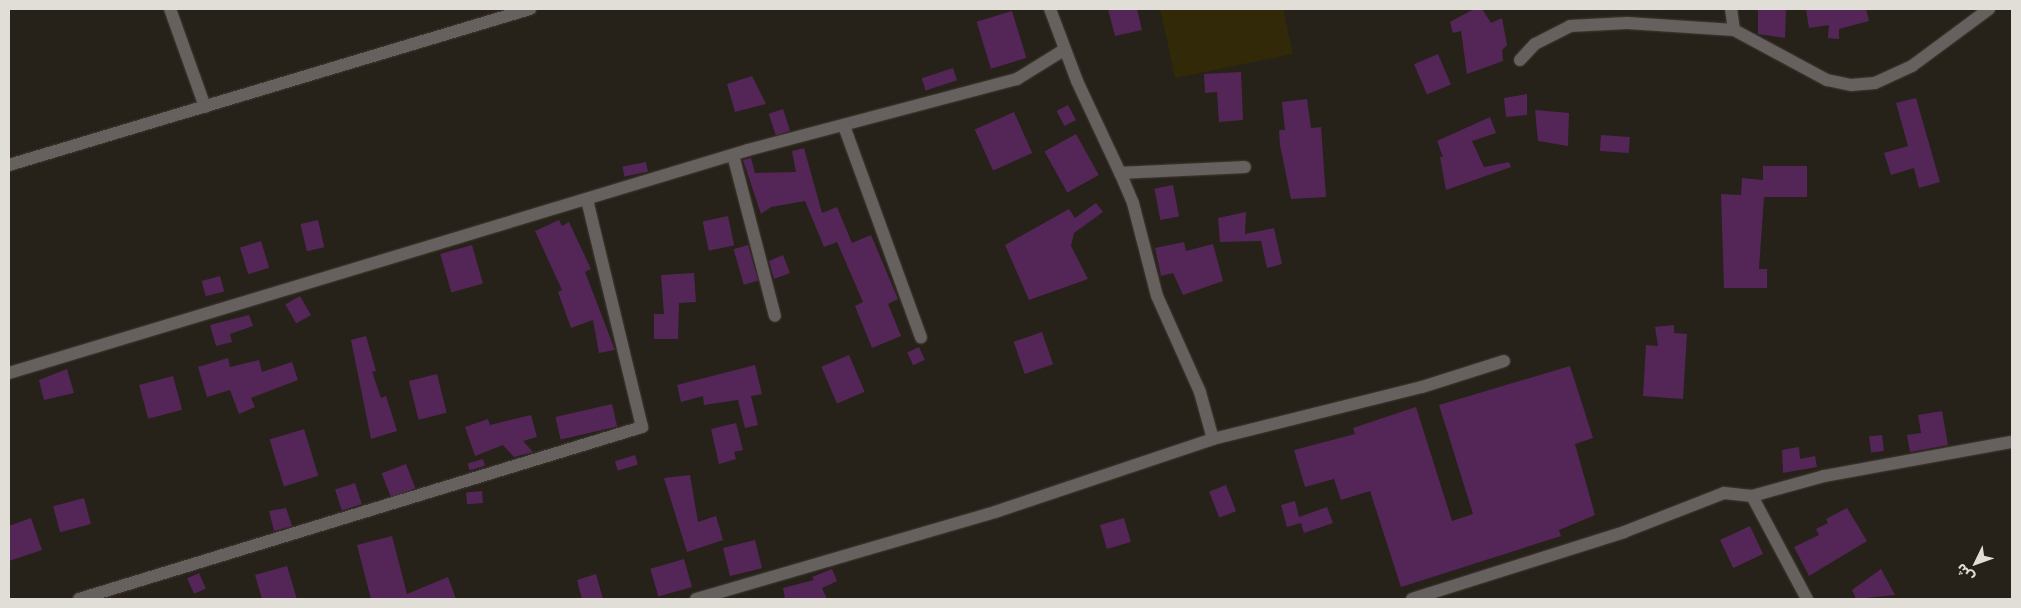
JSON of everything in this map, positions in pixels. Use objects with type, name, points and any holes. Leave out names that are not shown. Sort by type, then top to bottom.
[{"type":"street","points":[[170,9],[206,107]]},
{"type":"street","points":[[9,165],[530,9]]},
{"type":"street","points":[[1050,9],[1064,50],[1133,203],[1157,296],[1200,392],[1213,439]]},
{"type":"street","points":[[1731,9],[1734,30]]},
{"type":"street","points":[[1520,60],[1536,44],[1570,26],[1627,23],[1734,30],[1827,80],[1850,85],[1875,83],[1912,66],[1989,9]]},
{"type":"street","points":[[9,373],[734,155],[1017,80],[1064,50]]},
{"type":"street","points":[[844,126],[921,338]]},
{"type":"street","points":[[734,155],[775,316]]},
{"type":"street","points":[[1120,173],[1246,167]]},
{"type":"street","points":[[80,599],[642,427],[587,200]]},
{"type":"street","points":[[696,599],[995,512],[1213,439],[1422,387],[1504,361]]},
{"type":"street","points":[[1412,599],[1442,595],[1624,532],[1724,493],[1752,496],[1824,476],[2012,442]]},
{"type":"street","points":[[1752,496],[1808,599]]},
{"type":"sand","points":[[1160,9],[1283,9],[1293,54],[1175,78]]},
{"type":"building","points":[[1108,9],[1137,9],[1142,30],[1115,36]]},
{"type":"building","points":[[1474,9],[1482,9],[1491,23],[1502,18],[1507,45],[1502,50],[1503,61],[1467,74],[1461,31],[1453,33],[1450,22]]},
{"type":"building","points":[[1758,9],[1786,9],[1785,38],[1758,34]]},
{"type":"building","points":[[1806,9],[1866,9],[1869,21],[1839,29],[1839,39],[1828,38],[1829,25],[1809,28]]},
{"type":"building","points":[[1012,11],[1026,58],[991,69],[977,22]]},
{"type":"building","points":[[1438,54],[1451,84],[1427,95],[1414,64]]},
{"type":"building","points":[[953,68],[957,80],[926,91],[922,78]]},
{"type":"building","points":[[1241,72],[1243,120],[1219,122],[1217,92],[1205,93],[1204,74]]},
{"type":"building","points":[[752,76],[766,104],[735,112],[727,84]]},
{"type":"building","points":[[1527,94],[1527,115],[1506,117],[1504,98]]},
{"type":"building","points":[[1916,98],[1940,182],[1919,188],[1914,168],[1891,175],[1884,153],[1908,146],[1896,103]]},
{"type":"building","points":[[1307,99],[1311,128],[1321,127],[1326,197],[1291,199],[1280,145],[1279,130],[1285,130],[1282,102]]},
{"type":"building","points":[[1068,105],[1076,120],[1065,126],[1057,111]]},
{"type":"building","points":[[783,109],[790,131],[776,136],[769,114]]},
{"type":"building","points":[[1535,110],[1569,113],[1568,146],[1538,141]]},
{"type":"building","points":[[1014,112],[1032,153],[993,171],[975,129]]},
{"type":"building","points":[[1490,117],[1496,133],[1472,141],[1484,167],[1509,162],[1511,167],[1446,190],[1440,157],[1443,157],[1437,141]]},
{"type":"building","points":[[1076,134],[1099,175],[1067,193],[1045,151]]},
{"type":"building","points":[[1601,135],[1630,137],[1629,153],[1600,151]]},
{"type":"building","points":[[804,148],[822,213],[837,207],[852,243],[871,235],[898,299],[888,304],[901,336],[872,348],[855,306],[863,302],[837,242],[824,247],[805,201],[771,207],[761,214],[743,160],[751,158],[755,173],[796,172],[792,151]]},
{"type":"building","points":[[646,162],[648,172],[624,176],[622,167]]},
{"type":"building","points":[[1763,166],[1807,166],[1807,197],[1764,197],[1759,269],[1767,269],[1767,288],[1724,288],[1721,194],[1741,195],[1742,178],[1763,180]]},
{"type":"building","points":[[1173,185],[1179,216],[1160,220],[1154,189]]},
{"type":"building","points":[[1096,203],[1103,212],[1074,233],[1071,246],[1088,279],[1029,300],[1005,245],[1069,209],[1075,218]]},
{"type":"building","points":[[1246,212],[1245,234],[1274,228],[1282,264],[1267,268],[1261,241],[1220,242],[1218,218]]},
{"type":"building","points":[[728,216],[734,245],[709,251],[703,221]]},
{"type":"building","points":[[318,220],[324,247],[307,251],[300,224]]},
{"type":"building","points":[[559,220],[562,226],[569,222],[591,269],[585,272],[615,350],[599,353],[593,320],[571,328],[558,292],[562,290],[535,231]]},
{"type":"building","points":[[261,241],[269,268],[248,274],[240,247]]},
{"type":"building","points":[[1184,242],[1186,251],[1213,244],[1223,281],[1183,295],[1173,273],[1161,276],[1155,248]]},
{"type":"building","points":[[472,245],[483,283],[451,293],[440,254]]},
{"type":"building","points":[[748,245],[758,281],[744,285],[734,249]]},
{"type":"building","points":[[783,255],[790,273],[774,279],[769,261]]},
{"type":"building","points":[[694,273],[696,302],[679,303],[678,339],[654,339],[654,314],[664,314],[661,275]]},
{"type":"building","points":[[220,276],[224,291],[206,296],[202,281]]},
{"type":"building","points":[[300,296],[311,315],[296,324],[285,304]]},
{"type":"building","points":[[249,315],[253,326],[230,334],[232,342],[216,346],[210,325]]},
{"type":"building","points":[[1674,325],[1674,333],[1687,334],[1683,399],[1643,396],[1646,345],[1658,346],[1655,327]]},
{"type":"building","points":[[1042,332],[1053,364],[1025,374],[1014,342]]},
{"type":"building","points":[[366,336],[376,371],[372,372],[381,398],[386,396],[397,431],[371,439],[351,340]]},
{"type":"building","points":[[919,347],[925,360],[913,365],[907,352]]},
{"type":"building","points":[[849,355],[865,392],[837,404],[821,367]]},
{"type":"building","points":[[228,358],[230,367],[259,360],[262,372],[292,362],[298,380],[251,398],[255,407],[239,414],[230,390],[207,397],[198,367]]},
{"type":"building","points":[[755,365],[762,394],[751,396],[758,425],[745,428],[738,400],[704,405],[703,396],[681,402],[677,385]]},
{"type":"building","points":[[1570,366],[1593,438],[1575,444],[1595,515],[1559,530],[1561,536],[1401,587],[1370,491],[1341,500],[1334,479],[1305,487],[1294,450],[1355,434],[1353,428],[1416,407],[1452,521],[1473,514],[1439,405]]},
{"type":"building","points":[[67,369],[74,393],[44,400],[39,380]]},
{"type":"building","points":[[437,374],[447,413],[419,420],[409,381]]},
{"type":"building","points":[[173,376],[182,410],[148,419],[139,385]]},
{"type":"building","points":[[612,404],[617,426],[561,439],[555,417]]},
{"type":"building","points":[[1942,411],[1948,445],[1910,452],[1907,435],[1921,433],[1918,415]]},
{"type":"building","points":[[531,415],[537,437],[523,441],[533,452],[514,457],[503,445],[475,456],[465,427],[488,419],[490,425]]},
{"type":"building","points":[[736,423],[743,450],[734,452],[736,459],[719,464],[711,429]]},
{"type":"building","points":[[304,429],[318,476],[284,486],[270,440]]},
{"type":"building","points":[[1882,435],[1884,451],[1871,452],[1869,437]]},
{"type":"building","points":[[1799,447],[1800,459],[1815,456],[1817,467],[1783,473],[1782,450]]},
{"type":"building","points":[[635,455],[638,465],[618,471],[615,461]]},
{"type":"building","points":[[483,459],[485,466],[470,470],[468,463]]},
{"type":"building","points":[[406,464],[415,488],[391,498],[382,473]]},
{"type":"building","points":[[690,475],[698,522],[716,516],[723,540],[687,552],[664,478]]},
{"type":"building","points":[[355,483],[362,504],[342,510],[335,489]]},
{"type":"building","points":[[1226,485],[1236,511],[1219,518],[1209,491]]},
{"type":"building","points":[[482,491],[483,503],[467,504],[466,492]]},
{"type":"building","points":[[84,498],[91,524],[60,532],[53,506]]},
{"type":"building","points":[[1295,501],[1299,517],[1327,507],[1333,523],[1304,533],[1301,523],[1287,527],[1281,505]]},
{"type":"building","points":[[286,508],[292,526],[274,531],[269,511]]},
{"type":"building","points":[[1847,508],[1867,541],[1809,576],[1794,547],[1819,535],[1816,529],[1828,523],[1826,519]]},
{"type":"building","points":[[31,518],[42,550],[9,561],[9,526]]},
{"type":"building","points":[[1124,518],[1131,542],[1107,549],[1100,525]]},
{"type":"building","points":[[1750,526],[1763,554],[1733,568],[1720,540]]},
{"type":"building","points":[[392,536],[407,594],[448,577],[456,599],[371,599],[357,545]]},
{"type":"building","points":[[755,540],[762,568],[730,576],[723,548]]},
{"type":"building","points":[[684,559],[692,587],[658,597],[650,569]]},
{"type":"building","points":[[287,566],[297,599],[262,599],[255,575]]},
{"type":"building","points":[[832,569],[837,581],[822,588],[827,599],[785,599],[783,588],[814,580],[812,577]]},
{"type":"building","points":[[1881,569],[1895,595],[1856,599],[1852,590]]},
{"type":"building","points":[[199,573],[206,589],[194,594],[187,578]]},
{"type":"building","points":[[596,574],[603,599],[582,599],[577,580]]}]
